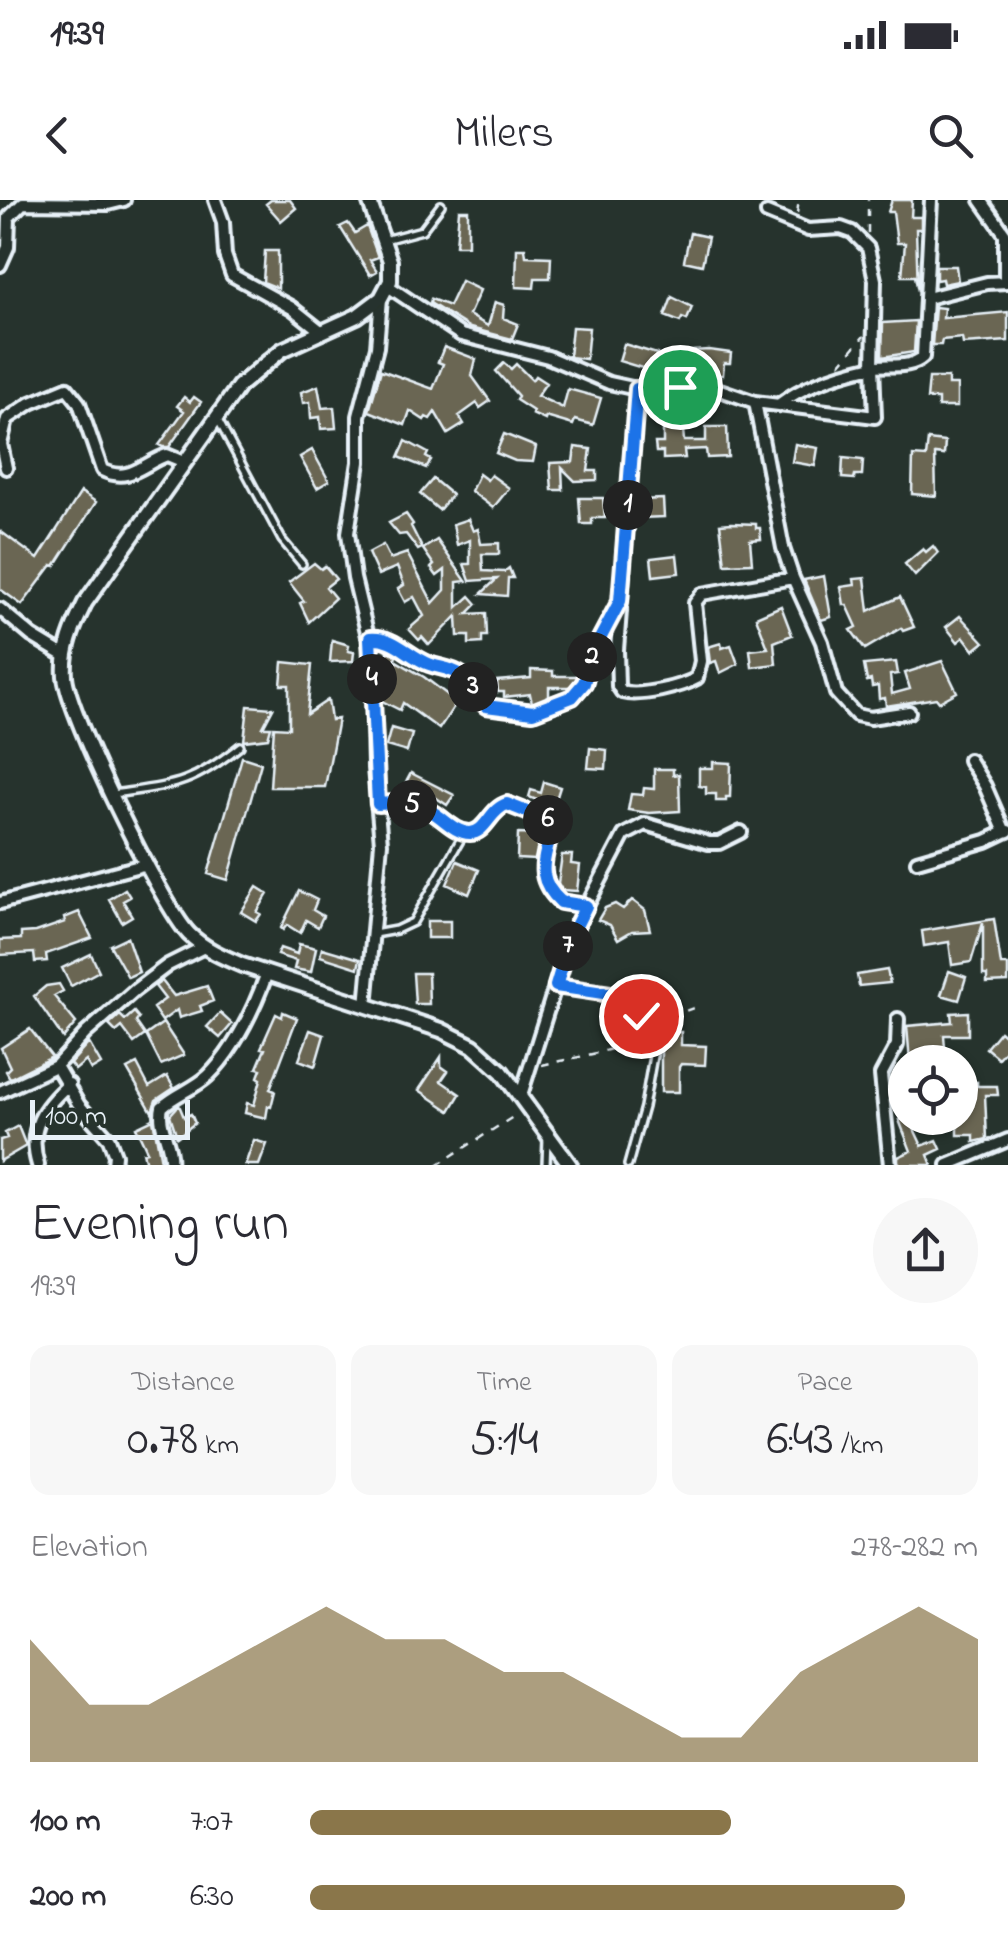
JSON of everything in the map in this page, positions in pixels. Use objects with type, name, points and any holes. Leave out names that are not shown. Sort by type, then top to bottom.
[{"type":"street","points":[[0,265],[6,256],[9,217],[23,204],[108,204],[124,200]]},
{"type":"street","points":[[215,200],[232,274],[292,308],[322,332]]},
{"type":"street","points":[[366,1006],[382,843],[370,638],[354,578],[348,532],[359,462],[359,416],[377,346],[390,260],[368,200]]},
{"type":"street","points":[[781,403],[823,381],[873,366],[910,364],[923,357],[931,200]]},
{"type":"street","points":[[927,298],[1006,282],[1007,241],[981,200]]},
{"type":"street","points":[[385,292],[462,336],[517,347],[609,383],[637,389],[717,389],[755,402],[876,417],[875,280],[868,248],[842,228],[808,230],[767,213]]},
{"type":"street","points":[[385,292],[358,316],[282,350],[260,365],[216,416],[86,603],[71,631],[64,656],[65,680],[74,712],[146,864],[182,926],[204,946],[267,974],[441,1030],[473,1046],[486,1055],[531,1107],[570,1165]]},
{"type":"street","points":[[6,468],[2,444],[7,419],[62,388],[79,403],[102,470],[126,475],[167,455],[184,462]]},
{"type":"street","points":[[637,389],[620,601],[618,686],[622,692],[638,694],[680,688],[697,678],[701,662],[695,603],[702,594],[792,578]]},
{"type":"street","points":[[755,402],[773,506],[792,578],[822,642],[836,693],[856,715],[870,718],[909,712]]},
{"type":"street","points":[[370,638],[388,640],[425,663],[455,671],[471,685],[481,704],[533,712],[563,702],[581,690],[593,652],[620,601]]},
{"type":"street","points":[[0,609],[64,656]]},
{"type":"street","points":[[917,861],[986,842],[1006,832],[969,760]]},
{"type":"street","points":[[378,804],[393,802],[424,808],[465,832],[478,831],[494,810],[507,804],[544,817],[552,831],[543,862],[549,888],[561,902],[586,906]]},
{"type":"street","points":[[521,1095],[571,936],[624,835],[633,828],[650,825],[720,843],[740,832]]},
{"type":"street","points":[[0,904],[146,864]]},
{"type":"street","points":[[0,1092],[56,1066],[134,990],[168,965],[204,946]]},
{"type":"street","points":[[170,1165],[160,1116],[162,1107],[209,1074],[226,1054],[249,1016],[267,974]]},
{"type":"street","points":[[890,1165],[881,1075],[897,1045],[898,1019]]},
{"type":"street","points":[[56,1066],[79,1105],[110,1139],[114,1165]]},
{"type":"street","points":[[38,1165],[34,1129],[50,1100],[69,1084]]},
{"type":"street","points":[[948,1165],[1008,1140]]},
{"type":"lane","points":[[384,240],[422,230],[441,205]]},
{"type":"lane","points":[[216,416],[282,540],[302,564]]},
{"type":"lane","points":[[114,794],[195,779],[240,746]]},
{"type":"lane","points":[[374,934],[413,922],[465,832]]},
{"type":"lane","points":[[628,1165],[654,1050]]},
{"type":"lane","points":[[546,1165],[548,1132]]},
{"type":"path","points":[[796,225],[799,200]]},
{"type":"path","points":[[868,200],[868,248]]},
{"type":"path","points":[[823,381],[873,330]]},
{"type":"path","points":[[556,986],[610,994],[641,1016],[669,1017],[699,1006]]},
{"type":"path","points":[[531,1068],[630,1044],[669,1017]]},
{"type":"path","points":[[437,1165],[531,1107]]},
{"type":"building","points":[[271,200],[290,200],[296,208],[281,221],[266,204]]},
{"type":"building","points":[[892,200],[912,200],[911,217],[921,217],[921,229],[916,229],[918,291],[915,276],[902,276],[905,243],[897,243],[893,212],[888,212]]},
{"type":"building","points":[[459,210],[468,210],[468,245],[456,245]]},
{"type":"building","points":[[348,223],[355,233],[367,226],[378,257],[370,260],[377,271],[370,275],[340,227]]},
{"type":"building","points":[[690,233],[708,237],[702,265],[684,261]]},
{"type":"building","points":[[517,248],[525,248],[526,256],[551,257],[550,278],[535,278],[534,288],[516,287]]},
{"type":"building","points":[[265,251],[278,251],[278,288],[263,282]]},
{"type":"building","points":[[936,266],[956,266],[958,281],[943,284],[942,279],[936,280]]},
{"type":"building","points":[[461,281],[480,290],[469,315],[488,326],[495,302],[504,305],[503,318],[518,324],[512,339],[470,328],[430,303],[431,299],[449,306]]},
{"type":"building","points":[[672,297],[692,307],[687,320],[682,318],[680,322],[665,316]]},
{"type":"building","points":[[935,307],[944,308],[943,318],[1008,312],[1008,341],[963,344],[962,338],[932,345]]},
{"type":"building","points":[[916,321],[914,352],[882,357],[883,323]]},
{"type":"building","points":[[572,327],[589,328],[586,359],[569,357]]},
{"type":"building","points":[[624,344],[657,354],[652,371],[619,361]]},
{"type":"building","points":[[444,347],[476,359],[472,376],[490,401],[480,408],[477,403],[459,416],[464,424],[448,434],[435,412],[424,420],[410,411],[405,425],[369,411],[381,370],[433,389],[443,364],[438,362]]},
{"type":"building","points":[[676,352],[731,353],[730,363],[724,363],[723,375],[677,373]]},
{"type":"building","points":[[504,363],[511,369],[516,364],[532,380],[535,376],[546,383],[537,396],[563,408],[568,389],[601,398],[593,425],[575,420],[573,425],[546,417],[545,420],[532,414],[516,400],[518,396],[496,371]]},
{"type":"building","points":[[929,378],[948,378],[948,385],[957,385],[957,407],[938,407],[938,399],[927,399]]},
{"type":"building","points":[[318,386],[322,408],[334,407],[336,428],[321,429],[320,417],[311,418],[310,402],[303,403],[301,392]]},
{"type":"building","points":[[184,397],[190,402],[194,397],[201,402],[169,447],[163,447],[159,445],[184,411],[177,406]]},
{"type":"building","points":[[706,427],[727,427],[728,457],[707,458],[706,449],[684,450],[685,458],[663,459],[663,452],[656,452],[655,443],[663,443],[663,429],[683,429],[684,441],[706,441]]},
{"type":"building","points":[[504,434],[536,447],[533,462],[515,461],[496,453]]},
{"type":"building","points":[[928,440],[945,442],[944,455],[935,454],[936,496],[912,494],[913,456],[926,457]]},
{"type":"building","points":[[406,441],[428,453],[426,457],[431,460],[426,468],[399,457]]},
{"type":"building","points":[[795,444],[818,448],[815,466],[792,462]]},
{"type":"building","points":[[575,447],[591,449],[588,471],[597,471],[597,480],[575,481],[562,468],[563,490],[552,490],[550,463],[573,462]]},
{"type":"building","points":[[312,450],[329,481],[317,488],[300,457]]},
{"type":"building","points":[[843,458],[863,460],[862,475],[842,478]]},
{"type":"building","points":[[479,474],[487,480],[491,475],[509,488],[493,508],[471,491]]},
{"type":"building","points":[[433,479],[452,495],[439,510],[420,494]]},
{"type":"building","points":[[81,492],[96,502],[55,566],[22,605],[0,589],[0,531],[38,559]]},
{"type":"building","points":[[579,498],[603,498],[605,518],[592,518],[592,524],[581,524]]},
{"type":"building","points":[[663,499],[664,517],[640,518],[639,500]]},
{"type":"building","points":[[406,514],[422,548],[418,550],[406,534],[399,535],[389,523]]},
{"type":"building","points":[[468,519],[473,531],[478,529],[481,544],[499,543],[499,554],[482,554],[483,571],[504,572],[509,568],[513,578],[508,578],[507,596],[481,594],[497,579],[470,581],[464,564],[470,564],[470,540],[457,545],[453,524]]},
{"type":"building","points":[[720,524],[756,524],[760,528],[761,539],[750,540],[752,563],[725,564]]},
{"type":"building","points":[[437,540],[466,581],[457,582],[457,608],[470,596],[477,604],[467,614],[486,613],[487,636],[482,636],[482,643],[469,644],[469,636],[458,636],[457,616],[429,645],[422,637],[419,640],[409,629],[424,616],[414,597],[405,602],[398,589],[404,585],[397,567],[378,575],[368,553],[383,545],[390,559],[407,553],[433,603],[445,590],[445,570],[437,576],[423,549]]},
{"type":"building","points":[[933,546],[938,553],[915,576],[905,564]]},
{"type":"building","points":[[677,555],[679,573],[653,576],[651,558]]},
{"type":"building","points":[[314,563],[321,569],[325,566],[336,579],[326,587],[335,598],[309,622],[300,603],[304,601],[289,582]]},
{"type":"building","points":[[824,576],[831,617],[821,620],[804,580]]},
{"type":"building","points":[[865,578],[869,611],[900,597],[914,627],[903,631],[901,628],[865,649],[851,630],[857,627],[844,605],[841,587],[855,585],[854,579]]},
{"type":"building","points":[[781,606],[792,635],[774,642],[776,664],[752,667],[750,650],[768,648],[756,617]]},
{"type":"building","points":[[960,616],[984,642],[974,650],[964,637],[958,642],[946,627]]},
{"type":"building","points":[[332,640],[349,645],[348,651],[354,652],[353,661],[330,662]]},
{"type":"building","points":[[721,643],[722,648],[731,645],[738,664],[720,673],[716,661],[710,663],[708,647]]},
{"type":"building","points":[[388,650],[396,655],[395,660],[457,702],[439,729],[403,703],[400,710],[382,701],[381,670],[386,671]]},
{"type":"building","points":[[942,661],[957,692],[939,702],[936,698],[886,706],[885,698],[879,699],[878,686],[872,687],[871,680],[867,681],[864,665],[896,662],[898,674],[890,675],[892,694],[910,689],[905,673]]},
{"type":"building","points":[[283,662],[312,665],[307,714],[328,700],[331,720],[338,719],[325,787],[270,787],[274,727],[289,728],[289,685],[281,685]]},
{"type":"building","points":[[531,670],[577,678],[570,687],[549,687],[549,696],[532,703],[530,694],[504,697],[504,692],[498,692],[497,681],[531,678]]},
{"type":"building","points":[[248,706],[273,708],[263,727],[271,727],[268,738],[244,741]]},
{"type":"building","points":[[391,728],[412,734],[407,752],[386,746]]},
{"type":"building","points":[[590,748],[607,750],[606,769],[588,768]]},
{"type":"building","points":[[242,757],[261,763],[228,880],[208,874]]},
{"type":"building","points":[[713,762],[731,763],[730,797],[726,801],[716,801],[716,794],[706,794],[706,787],[699,786],[699,768],[713,768]]},
{"type":"building","points":[[654,769],[673,769],[673,775],[679,774],[680,811],[628,810],[631,794],[643,795],[644,788],[654,789]]},
{"type":"building","points":[[411,773],[454,795],[447,805],[426,791],[422,797],[404,786]]},
{"type":"building","points":[[544,782],[560,787],[552,812],[529,797],[531,790],[541,793]]},
{"type":"building","points":[[518,834],[540,835],[535,860],[517,859]]},
{"type":"building","points":[[562,855],[572,855],[571,864],[580,865],[577,891],[562,890],[558,883]]},
{"type":"building","points":[[457,861],[479,870],[469,894],[447,884]]},
{"type":"building","points":[[257,887],[268,894],[256,921],[241,912]]},
{"type":"building","points":[[125,889],[130,897],[123,901],[132,916],[122,922],[109,899]]},
{"type":"building","points":[[299,891],[317,900],[313,910],[323,916],[318,927],[306,920],[300,933],[287,925],[283,930],[281,928]]},
{"type":"building","points":[[632,900],[645,910],[650,930],[632,931],[618,939],[610,925],[598,920],[605,908],[615,904],[623,909]]},
{"type":"building","points":[[79,912],[92,938],[46,954],[47,961],[35,962],[34,953],[0,955],[0,940],[21,939],[21,933],[65,922],[64,918]]},
{"type":"building","points":[[994,919],[1001,965],[1008,965],[1008,982],[987,983],[987,975],[983,975],[983,923],[971,962],[952,965],[949,942],[924,946],[922,931]]},
{"type":"building","points":[[427,921],[450,921],[450,938],[427,938]]},
{"type":"building","points":[[127,937],[139,972],[128,977],[110,945]]},
{"type":"building","points":[[299,944],[316,948],[311,972],[294,969],[296,961],[277,955],[280,948],[297,954]]},
{"type":"building","points":[[322,948],[360,959],[358,968],[320,956]]},
{"type":"building","points":[[91,954],[99,971],[71,986],[62,968]]},
{"type":"building","points":[[887,970],[890,983],[859,986],[857,975]]},
{"type":"building","points":[[949,971],[966,977],[959,1000],[941,995]]},
{"type":"building","points":[[413,973],[428,973],[429,1004],[415,1004]]},
{"type":"building","points":[[162,981],[174,996],[207,986],[213,1001],[200,1006],[202,1011],[179,1018],[177,1010],[162,1021],[153,1008],[165,999],[155,986]]},
{"type":"building","points":[[59,984],[63,991],[54,996],[76,1023],[63,1038],[34,996],[46,986]]},
{"type":"building","points":[[134,1012],[145,1035],[134,1043],[122,1027],[116,1032],[109,1025],[120,1015],[125,1020]]},
{"type":"building","points":[[283,1012],[297,1018],[270,1089],[275,1091],[271,1107],[268,1106],[266,1118],[245,1113],[247,1103],[254,1105],[261,1079],[261,1069],[257,1068],[265,1049],[261,1048],[276,1014],[282,1017]]},
{"type":"building","points":[[968,1012],[968,1035],[944,1035],[945,1045],[909,1045],[907,1026],[952,1022],[951,1013]]},
{"type":"building","points":[[220,1013],[232,1024],[220,1038],[207,1027]]},
{"type":"building","points":[[163,1023],[184,1055],[161,1065],[146,1035]]},
{"type":"building","points":[[30,1029],[52,1057],[10,1078],[6,1071],[10,1067],[1,1048]]},
{"type":"building","points":[[310,1030],[324,1035],[315,1066],[299,1060]]},
{"type":"building","points":[[1000,1031],[1008,1038],[1008,1047],[998,1058],[986,1048]]},
{"type":"building","points":[[661,1032],[681,1032],[681,1045],[706,1046],[705,1065],[679,1067],[679,1092],[661,1092]]},
{"type":"building","points":[[89,1043],[101,1064],[91,1070],[86,1061],[75,1070],[70,1064]]},
{"type":"building","points":[[441,1057],[441,1066],[448,1071],[441,1081],[460,1094],[450,1111],[419,1090]]},
{"type":"building","points":[[137,1064],[149,1087],[167,1076],[174,1088],[156,1100],[152,1112],[127,1069]]},
{"type":"building","points":[[978,1086],[997,1086],[998,1095],[985,1095],[987,1139],[974,1142],[974,1135],[978,1135]]},
{"type":"building","points":[[179,1105],[184,1117],[191,1114],[195,1123],[177,1137],[170,1115]]},
{"type":"building","points":[[153,1119],[161,1161],[146,1164],[143,1152],[147,1151],[136,1127]]},
{"type":"building","points":[[18,1126],[26,1146],[0,1161],[0,1140]]},
{"type":"building","points":[[905,1135],[917,1135],[922,1146],[937,1140],[941,1149],[928,1155],[932,1165],[900,1165],[898,1157],[911,1151]]},
{"type":"building","points":[[254,1140],[267,1144],[259,1165],[245,1165]]},
{"type":"route","points":[[641,1016],[610,994],[556,986],[571,936],[586,906],[561,902],[549,888],[543,862],[552,831],[547,820],[507,804],[494,810],[482,828],[473,833],[459,831],[424,808],[393,802],[378,804],[370,638],[388,640],[425,663],[464,676],[486,706],[533,712],[581,690],[593,652],[620,601],[637,389],[680,387]]}]
